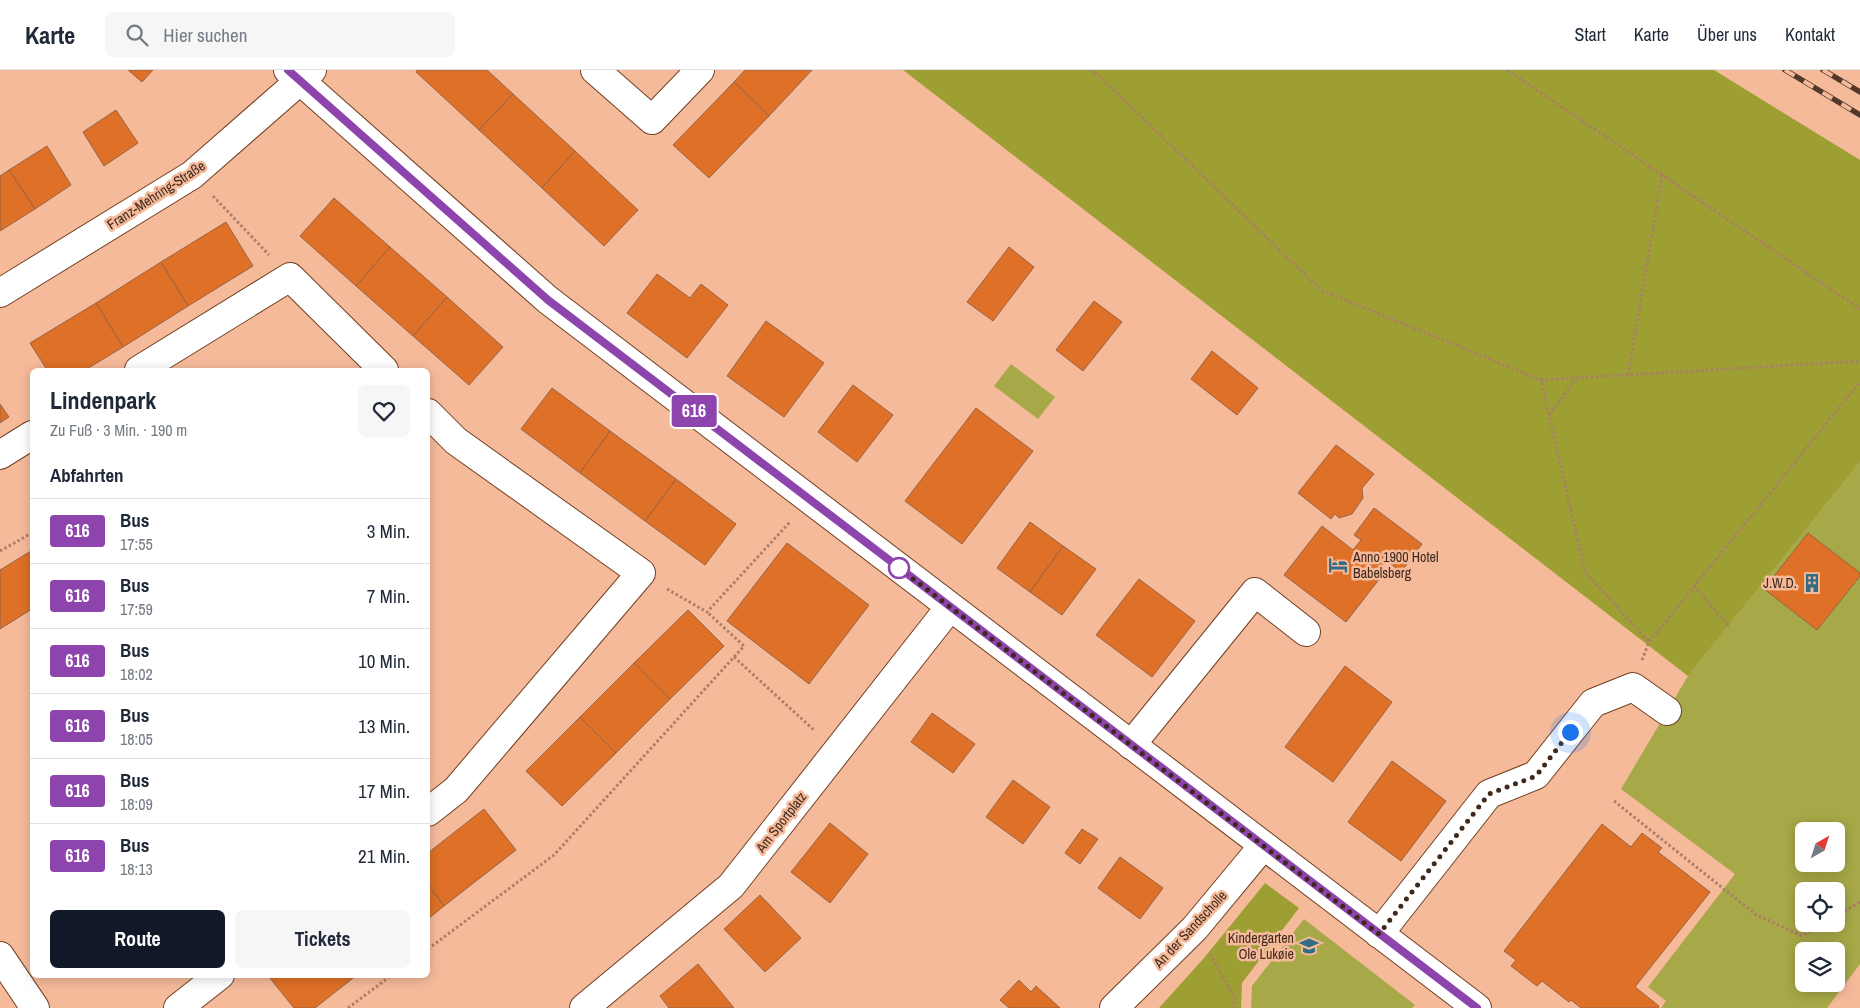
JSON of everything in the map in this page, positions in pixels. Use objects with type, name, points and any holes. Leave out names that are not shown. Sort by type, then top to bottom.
[{"type":"street","points":[[595,70],[652,120],[700,70]]},
{"type":"street","points":[[300,74],[548,300],[1477,1008]]},
{"type":"street","name":"Franz-Mehring-Straße","points":[[0,293],[192,175],[300,74]]},
{"type":"street","points":[[142,368],[290,277],[382,368]]},
{"type":"street","points":[[430,415],[456,441],[641,573],[456,790],[430,810]]},
{"type":"street","points":[[0,455],[30,436]]},
{"type":"street","points":[[1131,745],[1255,592],[1306,632]]},
{"type":"street","name":"Am Sportplatz","points":[[584,1008],[731,886],[950,607]]},
{"type":"street","points":[[1379,934],[1489,794],[1536,776],[1593,702],[1633,687],[1667,711]]},
{"type":"street","name":"An der Sandscholle","points":[[1114,1008],[1195,928],[1263,846]]},
{"type":"street","points":[[0,956],[35,1008]]},
{"type":"street","points":[[178,1008],[216,978]]},
{"type":"path","points":[[1090,70],[1097,72],[1321,290],[1541,380],[1860,361]]},
{"type":"path","points":[[1506,70],[1860,309]]},
{"type":"path","points":[[192,175],[290,277]]},
{"type":"path","points":[[1628,375],[1662,175]]},
{"type":"path","points":[[1549,415],[1577,378]]},
{"type":"path","points":[[1541,380],[1585,572],[1649,642],[1860,382]]},
{"type":"path","points":[[707,612],[811,500]]},
{"type":"path","points":[[0,551],[30,534]]},
{"type":"path","points":[[430,948],[554,855],[744,646],[707,612],[641,573]]},
{"type":"path","points":[[1694,586],[1729,626]]},
{"type":"path","points":[[734,657],[837,751]]},
{"type":"path","points":[[1614,801],[1755,914],[1802,936],[1809,932]]},
{"type":"path","points":[[1845,911],[1860,902]]},
{"type":"path","points":[[1195,928],[1236,1000],[1233,1008]]},
{"type":"path","points":[[348,1008],[388,978]]},
{"type":"shaded area","points":[[903,70],[1714,70],[1860,160],[1860,462],[1688,676]]},
{"type":"shaded area","points":[[1011,364],[1055,397],[1038,419],[994,386]]},
{"type":"shaded area","points":[[1860,462],[1860,964],[1845,984],[1845,942],[1795,942],[1795,992],[1839,992],[1827,1008],[1661,1008],[1666,1001],[1648,987],[1735,874],[1621,789],[1688,676]]},
{"type":"shaded area","points":[[1265,883],[1299,908],[1242,983],[1241,1008],[1159,1008],[1204,958]]},
{"type":"shaded area","name":"Kindergarten Ole Lukøie","points":[[1304,919],[1415,1005],[1412,1008],[1251,1008],[1252,986]]},
{"type":"building","points":[[128,70],[153,70],[142,82]]},
{"type":"building","points":[[417,70],[487,70],[513,94],[479,130],[416,72]]},
{"type":"building","points":[[745,70],[812,70],[769,116],[734,82]]},
{"type":"building","points":[[734,82],[769,116],[709,178],[673,145]]},
{"type":"building","points":[[513,94],[575,151],[542,188],[479,130]]},
{"type":"building","points":[[116,110],[138,143],[104,166],[83,132]]},
{"type":"building","points":[[47,146],[71,185],[35,209],[9,170]]},
{"type":"building","points":[[575,151],[638,210],[604,246],[542,188]]},
{"type":"building","points":[[9,170],[35,209],[0,231],[0,176]]},
{"type":"building","points":[[334,198],[390,247],[356,286],[300,236]]},
{"type":"building","points":[[226,222],[253,266],[188,306],[161,262]]},
{"type":"building","points":[[390,247],[447,297],[413,336],[356,286]]},
{"type":"building","points":[[1009,247],[1034,267],[993,321],[967,302]]},
{"type":"building","points":[[161,262],[188,306],[123,347],[96,303]]},
{"type":"building","points":[[657,274],[690,298],[701,284],[728,305],[687,358],[627,313]]},
{"type":"building","points":[[447,297],[503,347],[469,385],[413,336]]},
{"type":"building","points":[[1094,301],[1122,322],[1083,371],[1056,350]]},
{"type":"building","points":[[96,303],[123,347],[88,368],[46,368],[30,343]]},
{"type":"building","points":[[766,321],[824,363],[784,417],[727,376]]},
{"type":"building","points":[[1212,351],[1258,388],[1237,415],[1191,379]]},
{"type":"building","points":[[853,385],[893,415],[857,462],[818,432]]},
{"type":"building","points":[[552,388],[610,431],[580,473],[521,429]]},
{"type":"building","points":[[0,404],[9,417],[0,423]]},
{"type":"building","points":[[976,408],[1033,451],[962,544],[905,501]]},
{"type":"building","points":[[610,431],[676,479],[645,521],[580,473]]},
{"type":"building","points":[[1336,445],[1374,474],[1362,488],[1363,498],[1352,514],[1339,518],[1335,514],[1331,519],[1298,493]]},
{"type":"building","points":[[676,479],[736,524],[705,565],[645,521]]},
{"type":"building","name":"Anno 1900 Hotel Babelsberg","points":[[1374,508],[1422,544],[1401,572],[1386,560],[1380,569],[1384,573],[1346,622],[1284,575],[1322,526],[1353,550],[1361,540],[1354,535]]},
{"type":"building","points":[[1030,522],[1063,546],[1030,592],[997,568]]},
{"type":"building","name":"J.W.D.","points":[[1808,533],[1860,573],[1860,576],[1817,630],[1764,589]]},
{"type":"building","points":[[787,543],[869,605],[809,684],[727,621]]},
{"type":"building","points":[[1063,546],[1096,569],[1062,615],[1030,592]]},
{"type":"building","points":[[30,552],[30,610],[0,629],[0,570]]},
{"type":"building","points":[[1139,579],[1195,621],[1152,677],[1096,635]]},
{"type":"building","points":[[688,610],[724,646],[670,699],[634,663]]},
{"type":"building","points":[[634,663],[670,699],[616,753],[580,717]]},
{"type":"building","points":[[1345,666],[1392,702],[1333,782],[1285,747]]},
{"type":"building","points":[[932,713],[975,744],[953,773],[911,742]]},
{"type":"building","points":[[580,717],[616,753],[562,806],[526,771]]},
{"type":"building","points":[[1392,761],[1446,801],[1401,861],[1348,822]]},
{"type":"building","points":[[1013,780],[1050,807],[1023,844],[986,817]]},
{"type":"building","points":[[484,809],[516,850],[444,906],[430,887],[430,851]]},
{"type":"building","points":[[830,823],[868,854],[830,903],[791,872]]},
{"type":"building","points":[[1602,824],[1631,847],[1642,833],[1662,848],[1658,852],[1710,892],[1635,987],[1659,1006],[1658,1008],[1581,1008],[1571,1000],[1569,1002],[1542,981],[1537,986],[1511,966],[1516,960],[1504,951]]},
{"type":"building","points":[[1082,829],[1098,839],[1080,864],[1065,853]]},
{"type":"building","points":[[1120,857],[1163,888],[1140,919],[1098,888]]},
{"type":"building","points":[[430,887],[444,906],[430,917]]},
{"type":"building","points":[[760,895],[801,938],[765,972],[724,929]]},
{"type":"building","points":[[698,964],[734,1008],[669,1008],[660,996]]},
{"type":"building","points":[[270,978],[353,978],[315,1008],[294,1008]]},
{"type":"building","points":[[1019,980],[1031,992],[1036,986],[1060,1008],[1009,1008],[1000,1000]]},
{"type":"railway","points":[[1785,70],[1860,115]]},
{"type":"railway","points":[[1823,70],[1860,92]]},
{"type":"bus line","name":"616","points":[[288,70],[548,300],[1477,1008]]},
{"type":"place","name":"Anno 1900 Hotel Babelsberg","points":[[1338,565]]},
{"type":"place","name":"J.W.D.","points":[[1812,583]]},
{"type":"place","name":"Kindergarten Ole Lukøie","points":[[1309,946]]},
{"type":"route","points":[[899,568],[1379,934],[1489,794],[1536,776],[1570,732]]}]
